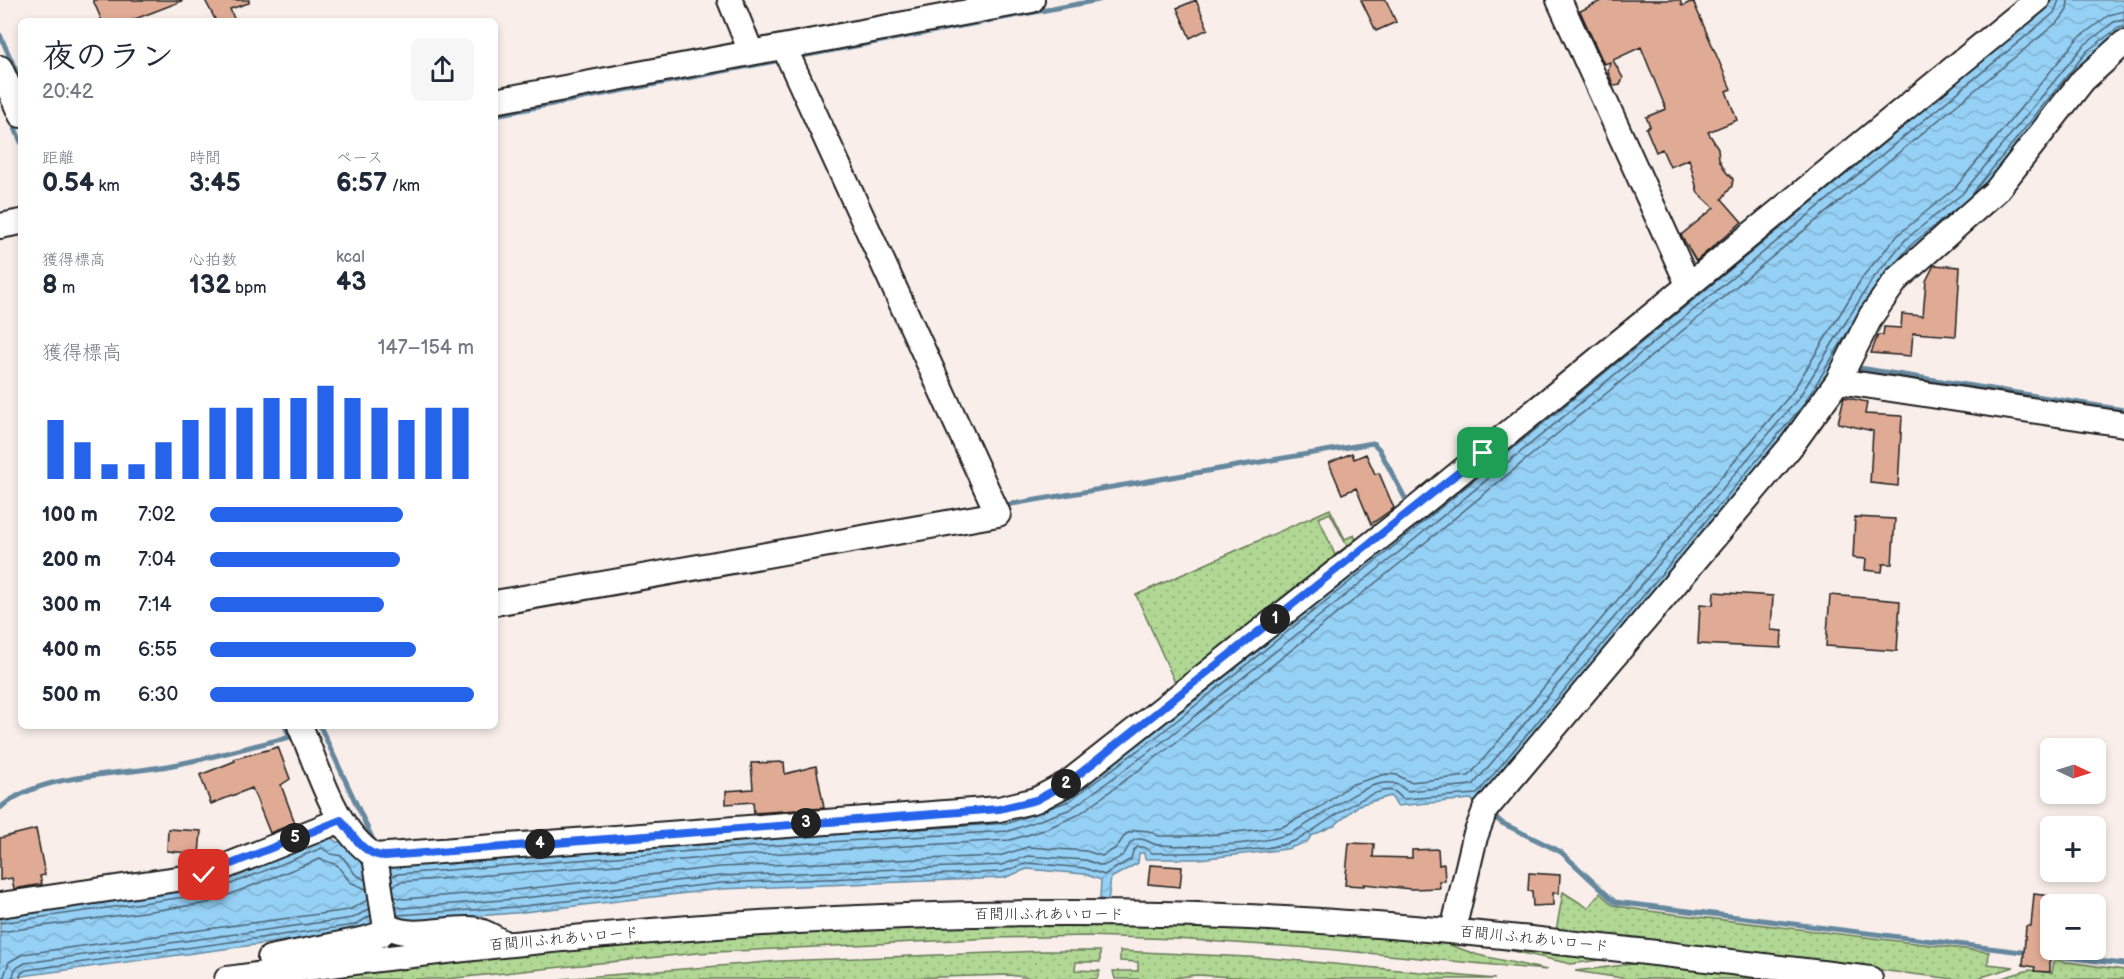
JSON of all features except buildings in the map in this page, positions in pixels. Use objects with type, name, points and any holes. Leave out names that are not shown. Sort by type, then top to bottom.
[{"type":"street","points":[[730,0],[751,52]]},
{"type":"street","points":[[498,99],[751,52],[788,55],[1032,0]]},
{"type":"street","points":[[1559,0],[1688,284]]},
{"type":"street","points":[[376,859],[999,809],[1036,800],[1068,783],[1407,516],[2037,0]]},
{"type":"street","points":[[1453,930],[1475,837],[1485,810],[1791,446],[1838,381],[1871,316],[1897,279],[1996,191],[2083,80],[2124,44]]},
{"type":"street","points":[[498,602],[998,514],[788,55]]},
{"type":"street","points":[[0,68],[18,108]]},
{"type":"street","points":[[0,226],[18,223]]},
{"type":"street","points":[[1838,381],[2124,424]]},
{"type":"street","points":[[237,978],[270,959],[366,939],[381,934],[387,925],[376,859],[341,820],[301,729]]},
{"type":"street","points":[[0,904],[204,875],[341,820]]},
{"type":"street","name":"百間川ふれあいロード","points":[[237,978],[504,944],[715,926],[1005,913],[1162,914],[1453,930],[1870,979]]},
{"type":"street","points":[[387,925],[403,932],[470,929],[482,932],[504,944]]},
{"type":"green space","points":[[1330,509],[1345,539],[1354,535],[1357,542],[1177,687],[1136,595]],"holes":[[[1330,513],[1347,546],[1335,555],[1319,518]]]},
{"type":"green space","points":[[1563,892],[1588,908],[1600,893],[1613,905],[1641,910],[1989,952],[1988,964],[2014,967],[1975,979],[1954,979],[1556,931]]},
{"type":"green space","points":[[1013,924],[1170,925],[1433,939],[1478,955],[1547,970],[1325,949],[1176,939],[1086,936],[994,938],[697,953],[446,979],[299,979],[579,948],[835,930]]},
{"type":"green space","points":[[1478,943],[1614,958],[1571,964]]},
{"type":"green space","points":[[1100,951],[1100,962],[1076,962],[1075,970],[1100,971],[1097,979],[1039,979],[1009,975],[873,979],[561,979],[779,961]]},
{"type":"green space","points":[[1120,951],[1269,958],[1495,979],[1274,979],[1196,975],[1167,979],[1115,979],[1113,971],[1138,971],[1138,962],[1120,961]]},
{"type":"green space","points":[[2054,960],[2124,970],[2124,979],[1998,979],[2029,970],[2052,973]]},
{"type":"green space","points":[[1641,963],[1774,979],[1628,979],[1575,971]]},
{"type":"water","points":[[2049,0],[2124,0],[2124,32],[2092,55],[1809,407],[1477,806],[1471,799],[1397,806],[1391,796],[1359,805],[1335,825],[1311,836],[1307,842],[1287,849],[1199,859],[1145,859],[1144,853],[1139,853],[1138,863],[1111,878],[1108,901],[1100,899],[1101,880],[1084,874],[1027,869],[1004,878],[721,889],[515,913],[400,922],[384,920],[368,925],[359,931],[0,979],[0,910],[203,881],[326,832],[336,842],[349,841],[365,864],[1066,797],[1156,729],[1385,547]]},
{"type":"waterway","points":[[797,57],[1099,0]]},
{"type":"waterway","points":[[0,35],[18,75]]},
{"type":"waterway","points":[[498,114],[781,60]]},
{"type":"waterway","points":[[11,119],[18,135]]},
{"type":"waterway","points":[[1853,367],[2124,410]]},
{"type":"waterway","points":[[1000,506],[1373,443],[1379,449],[1405,498]]},
{"type":"waterway","points":[[0,808],[17,796],[59,781],[152,769],[217,755],[290,737],[286,729]]},
{"type":"waterway","points":[[321,729],[374,842]]},
{"type":"waterway","points":[[1495,817],[1502,823],[1561,852],[1615,902],[2030,953]]},
{"type":"waterway","points":[[2089,960],[2124,964]]},
{"type":"route","points":[[204,875],[341,820],[367,851],[375,856],[385,856],[999,809],[1036,800],[1068,783],[1407,516],[1483,453]]}]
